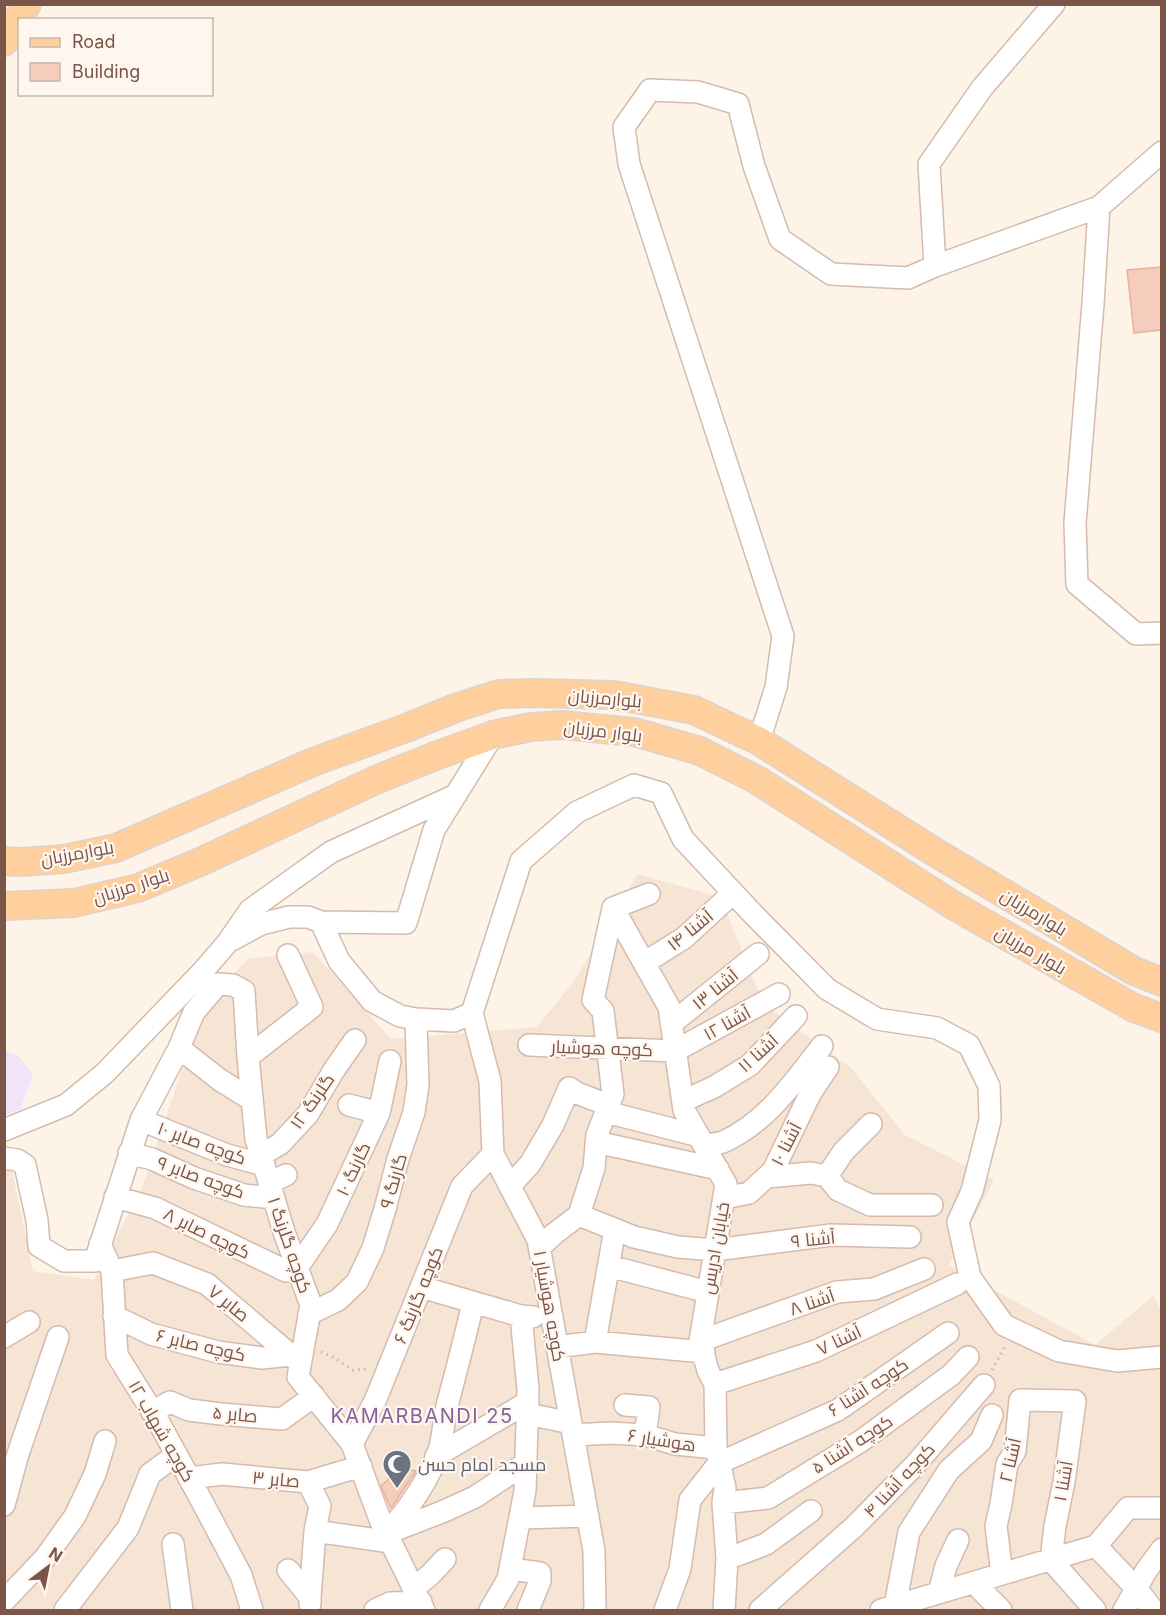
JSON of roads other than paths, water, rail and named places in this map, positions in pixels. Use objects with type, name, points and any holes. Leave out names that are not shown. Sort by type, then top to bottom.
[{"type":"main road","points":[[4,42],[17,17]]},
{"type":"main road","name":"بلوارمرزبان","points":[[4,861],[64,859],[116,848],[313,762],[458,707],[499,694],[614,695],[694,710],[759,741],[933,851],[1134,971],[1161,982]]},
{"type":"main road","name":"بلوار مرزبان","points":[[4,906],[74,903],[138,888],[200,862],[380,778],[492,735],[531,727],[562,725],[634,732],[700,751],[757,780],[956,907],[1134,1008],[1161,1018]]},
{"type":"street","points":[[936,266],[929,164],[982,88],[1054,4]]},
{"type":"street","points":[[759,741],[776,687],[783,636],[628,164],[624,127],[650,90],[698,92],[738,104],[754,166],[780,239],[831,274],[908,278],[1099,207],[1161,152]]},
{"type":"street","points":[[1099,207],[1075,523],[1077,584],[1136,634],[1161,633]]},
{"type":"street","points":[[228,942],[261,924],[289,917],[308,918],[321,922],[406,923],[434,830],[492,735]]},
{"type":"street","points":[[321,922],[339,961],[372,1001],[400,1016],[454,1021],[471,1013],[521,861],[577,812],[634,785],[661,793],[683,839],[827,988],[877,1019],[937,1028],[969,1046],[989,1086],[990,1120],[972,1191],[958,1222],[970,1277],[1004,1325],[1059,1351],[1117,1361],[1161,1357]]},
{"type":"street","points":[[4,1130],[66,1105],[105,1073],[203,971],[228,942],[250,910],[331,852],[456,795]]},
{"type":"street","name":"آشنا ۱۴","points":[[644,963],[684,938],[733,893]]},
{"type":"street","points":[[540,1247],[579,1215],[594,1168],[597,1135],[613,1094],[603,1011],[593,1000],[613,908],[649,894]]},
{"type":"street","name":"خیابان ادریس","points":[[613,908],[669,1007],[684,1110],[726,1184],[708,1292],[702,1347],[708,1371],[716,1384],[717,1456],[725,1488],[723,1503],[727,1559],[724,1611]]},
{"type":"street","name":"آشنا ۱۳","points":[[671,1024],[758,954]]},
{"type":"street","points":[[248,1057],[312,1007],[288,955]]},
{"type":"street","name":"کوچه گلرنگ ۱","points":[[179,1048],[194,1012],[218,984],[232,985],[244,991],[256,1139],[271,1175],[297,1268],[311,1305],[298,1355],[298,1377],[352,1444],[381,1522],[420,1600]]},
{"type":"street","name":"آشنا ۱۲","points":[[675,1051],[779,994]]},
{"type":"street","name":"کوچه هوشیار ۱","points":[[471,1013],[490,1082],[493,1154],[540,1247],[594,1551],[595,1611]]},
{"type":"street","name":"آشنا ۱۱","points":[[683,1101],[714,1087],[750,1065],[796,1016]]},
{"type":"street","name":"گارنگ ۹","points":[[309,1314],[338,1300],[357,1282],[373,1248],[398,1158],[414,1113],[418,1085],[416,1019]]},
{"type":"street","name":"گلرنگ ۱۲","points":[[271,1175],[280,1144],[308,1114],[355,1040]]},
{"type":"street","name":"کوچه هوشیار","points":[[529,1045],[675,1051]]},
{"type":"street","points":[[4,1158],[16,1160],[25,1165],[37,1220],[39,1246],[64,1261],[95,1261],[141,1120],[179,1048],[220,1080],[252,1100]]},
{"type":"street","name":"آشنا ۱۰","points":[[702,1141],[722,1142],[752,1125],[825,1057],[810,1095],[773,1171],[748,1193],[724,1198]]},
{"type":"street","name":"گارنگ ۱۰","points":[[297,1268],[327,1224],[379,1113],[390,1061]]},
{"type":"street","points":[[510,1186],[530,1164],[553,1125],[569,1088],[607,1108],[702,1141]]},
{"type":"street","points":[[349,1105],[379,1113]]},
{"type":"street","name":"کوچه صابر ۱۰","points":[[141,1120],[271,1175]]},
{"type":"street","points":[[827,1176],[844,1151],[871,1124]]},
{"type":"street","points":[[596,1142],[718,1169]]},
{"type":"street","name":"کوچه صابر ۹","points":[[129,1153],[152,1159],[194,1178],[244,1195],[271,1175]]},
{"type":"street","name":"کوچه گارنگ ۶","points":[[352,1444],[375,1401],[462,1186],[493,1154]]},
{"type":"street","points":[[766,1177],[811,1173],[827,1176],[838,1190],[870,1205],[932,1205]]},
{"type":"street","name":"کوچه صابر ۸","points":[[115,1197],[155,1208],[286,1271],[297,1268]]},
{"type":"street","name":"آشنا ۹","points":[[579,1215],[634,1237],[678,1247],[715,1250],[831,1236],[910,1237]]},
{"type":"street","points":[[595,1342],[615,1229]]},
{"type":"street","name":"کوچه شهاب ۱۲","points":[[100,1244],[112,1271],[117,1355],[152,1412],[241,1575],[252,1611]]},
{"type":"street","name":"صابر ۷","points":[[112,1271],[153,1263],[207,1284],[298,1355]]},
{"type":"street","points":[[609,1266],[708,1292]]},
{"type":"street","name":"آشنا ۸","points":[[702,1347],[837,1292],[874,1289],[924,1269]]},
{"type":"street","name":"آشنا ۷","points":[[716,1384],[816,1351],[957,1284]]},
{"type":"street","points":[[421,1287],[521,1316],[552,1318]]},
{"type":"street","points":[[389,1537],[425,1480],[440,1448],[446,1408],[464,1347],[473,1303]]},
{"type":"street","name":"کوچه صابر ۶","points":[[114,1316],[151,1334],[218,1352],[262,1358],[298,1355]]},
{"type":"street","points":[[490,1611],[508,1579],[525,1491],[528,1389],[521,1316]]},
{"type":"street","points":[[4,1337],[29,1322]]},
{"type":"street","name":"کوچه آشنا ۶","points":[[717,1456],[838,1410],[948,1333]]},
{"type":"street","points":[[4,1505],[18,1454],[58,1337]]},
{"type":"street","points":[[557,1347],[595,1342],[702,1347]]},
{"type":"street","name":"کوچه آشنا ۵","points":[[723,1503],[768,1498],[861,1441],[951,1375],[968,1357]]},
{"type":"street","name":"کوچه آشنا ۴","points":[[760,1611],[854,1527],[915,1465],[984,1385]]},
{"type":"street","name":"صابر ۵","points":[[152,1412],[170,1402],[189,1410],[282,1419],[314,1396]]},
{"type":"street","name":"آشنا ۲","points":[[1002,1574],[996,1526],[1007,1464],[1015,1451],[1020,1400],[1075,1401]]},
{"type":"street","name":"آشنا ۱","points":[[1051,1560],[1054,1526],[1064,1482],[1075,1401]]},
{"type":"street","points":[[625,1405],[649,1407],[645,1435]]},
{"type":"street","points":[[436,1456],[528,1408]]},
{"type":"street","name":"هوشیار ۶","points":[[528,1408],[572,1429],[645,1435],[717,1456]]},
{"type":"street","points":[[892,1609],[909,1532],[949,1470],[981,1440],[992,1415]]},
{"type":"street","points":[[4,1601],[45,1558],[75,1516],[95,1474],[105,1442]]},
{"type":"street","points":[[65,1611],[128,1528],[150,1474],[176,1455]]},
{"type":"street","points":[[665,1611],[680,1569],[690,1500],[717,1456]]},
{"type":"street","points":[[315,1531],[389,1537],[475,1497],[526,1463]]},
{"type":"street","name":"صابر ۳","points":[[189,1479],[222,1474],[308,1482],[361,1466]]},
{"type":"street","points":[[308,1482],[320,1506],[315,1531],[310,1604]]},
{"type":"street","points":[[892,1609],[1096,1546],[1128,1508],[1161,1508]]},
{"type":"street","points":[[727,1559],[766,1544],[811,1511]]},
{"type":"street","points":[[520,1518],[588,1516]]},
{"type":"street","points":[[939,1593],[946,1566],[958,1540]]},
{"type":"street","points":[[173,1544],[182,1611]]},
{"type":"street","points":[[1096,1546],[1136,1588],[1153,1611]]},
{"type":"street","points":[[1124,1611],[1146,1570],[1161,1550]]},
{"type":"street","points":[[375,1611],[390,1603],[420,1600],[430,1575],[446,1559]]},
{"type":"street","points":[[1051,1560],[1095,1611]]},
{"type":"street","points":[[510,1569],[540,1572],[540,1581],[528,1611]]},
{"type":"street","points":[[288,1570],[310,1604]]},
{"type":"street","points":[[974,1583],[1000,1611]]},
{"type":"place","name":"مسجد امام حسن","points":[[397,1490]]},
{"type":"district","name":"KAMARBANDI 25","points":[[422,1416]]}]
